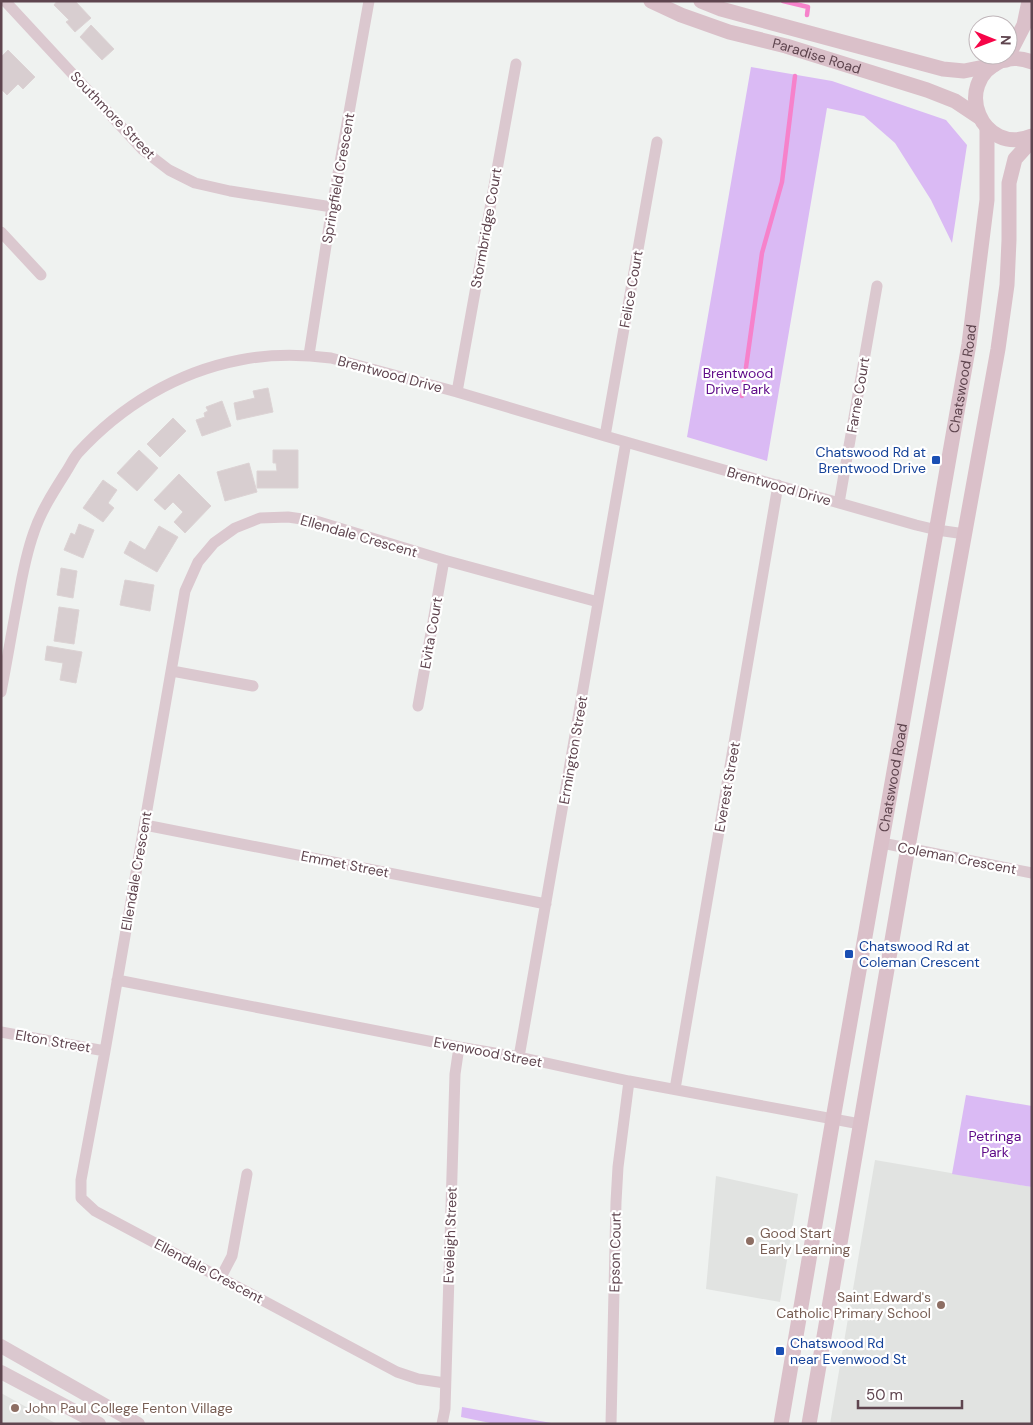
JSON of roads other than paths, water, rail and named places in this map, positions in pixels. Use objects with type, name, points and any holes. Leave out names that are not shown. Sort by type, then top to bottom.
[{"type":"main road","name":"Paradise Road","points":[[651,1],[680,15],[729,32],[786,46],[928,90],[955,100],[983,123]]},
{"type":"main road","name":"Paradise Road","points":[[701,1],[721,9],[943,68],[964,71],[988,65]]},
{"type":"main road","name":"Chatswood Road","points":[[1018,34],[1024,25],[1029,1]]},
{"type":"main road","points":[[1018,58],[1032,62]]},
{"type":"main road","name":"Chatswood Road","points":[[781,1424],[969,344],[988,200],[983,123],[975,103],[976,88],[983,75],[996,65]]},
{"type":"main road","points":[[983,123],[998,136],[1012,140],[1025,139],[1032,136]]},
{"type":"main road","name":"Chatswood Road","points":[[809,1424],[908,847],[998,349],[1007,285],[1009,183],[1015,159],[1032,140]]},
{"type":"street","name":"Southmore Street","points":[[5,1],[143,150],[169,170],[195,183],[230,191],[332,207]]},
{"type":"street","name":"Springfield Crescent","points":[[309,355],[332,207],[370,1]]},
{"type":"street","name":"Stormbridge Court","points":[[457,392],[516,64]]},
{"type":"street","name":"Felice Court","points":[[606,436],[657,142]]},
{"type":"street","points":[[1,232],[41,275]]},
{"type":"street","name":"Farne Court","points":[[839,503],[877,286]]},
{"type":"street","name":"Brentwood Drive","points":[[1,692],[7,626],[34,532],[51,494],[77,454],[110,423],[147,396],[179,378],[240,360],[270,356],[309,355],[352,363],[839,503],[937,530],[965,534]]},
{"type":"street","name":"Ermington Street","points":[[519,1057],[626,442]]},
{"type":"street","name":"Everest Street","points":[[675,1089],[778,485]]},
{"type":"street","name":"Ellendale Crescent","points":[[445,1382],[418,1379],[397,1372],[95,1211],[81,1198],[81,1180],[185,590],[198,562],[221,538],[236,528],[260,518],[288,517],[316,521],[444,560],[598,602]]},
{"type":"street","name":"Evita Court","points":[[418,706],[444,560]]},
{"type":"street","points":[[172,671],[253,686]]},
{"type":"street","name":"Emmet Street","points":[[145,825],[546,904]]},
{"type":"street","name":"Coleman Crescent","points":[[882,843],[1032,873]]},
{"type":"street","name":"Evenwood Street","points":[[117,980],[519,1057],[628,1081],[860,1124]]},
{"type":"street","name":"Elton Street","points":[[1,1032],[105,1051]]},
{"type":"street","name":"Eveleigh Street","points":[[442,1424],[445,1409],[455,1074],[459,1047]]},
{"type":"street","name":"Epson Court","points":[[611,1424],[616,1202],[628,1081]]},
{"type":"street","points":[[220,1277],[232,1256],[247,1174]]},
{"type":"street","points":[[1,1346],[138,1424]]},
{"type":"street","points":[[1,1372],[99,1424]]},
{"type":"waterway","points":[[783,1],[808,7],[807,15]]},
{"type":"waterway","points":[[742,396],[762,253],[782,182],[795,76]]},
{"type":"place","name":"Chatswood Rd at Brentwood Drive","points":[[936,460]]},
{"type":"place","name":"Chatswood Rd at Coleman Crescent","points":[[849,954]]},
{"type":"place","name":"Good Start Early Learning","points":[[750,1241]]},
{"type":"place","name":"Saint Edward's Catholic Primary School","points":[[941,1305]]},
{"type":"place","name":"Chatswood Rd near Evenwood St","points":[[780,1351]]},
{"type":"place","name":"John Paul College Fenton Village","points":[[15,1408]]},
{"type":"park label","name":"Brentwood Drive Park","points":[[738,382]]},
{"type":"park label","name":"Petringa Park","points":[[995,1144]]}]
